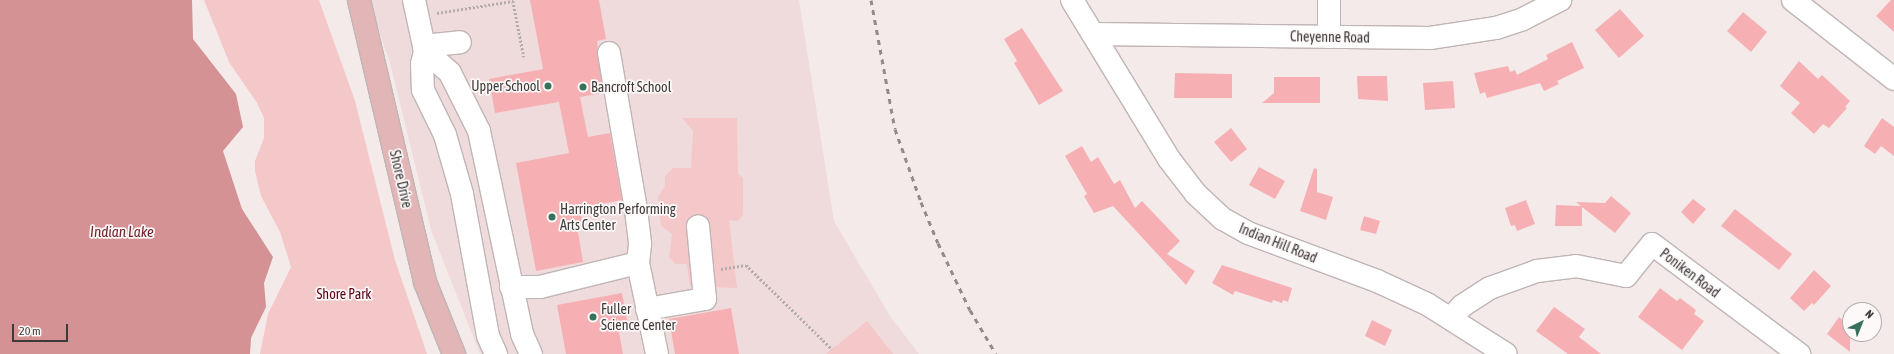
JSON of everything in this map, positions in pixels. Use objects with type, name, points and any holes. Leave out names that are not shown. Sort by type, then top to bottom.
[{"type":"main road","name":"Shore Drive","points":[[359,0],[425,282],[454,354]]},
{"type":"street","points":[[414,0],[425,49],[422,64],[423,90],[445,135],[450,150],[462,194],[488,336],[496,354]]},
{"type":"street","name":"Indian Hill Road","points":[[1072,0],[1169,159],[1196,194],[1224,219],[1248,233],[1400,292],[1451,318],[1506,354]]},
{"type":"street","points":[[1329,0],[1329,37]]},
{"type":"street","name":"Cheyenne Road","points":[[1093,34],[1430,38],[1465,35],[1496,28],[1523,19],[1560,0]]},
{"type":"street","points":[[1793,0],[1894,79]]},
{"type":"street","points":[[425,49],[460,42]]},
{"type":"street","points":[[425,49],[450,73],[479,131],[511,287],[522,334],[531,354]]},
{"type":"street","points":[[609,52],[636,210],[640,244],[638,264],[657,354]]},
{"type":"street","points":[[647,309],[705,299],[698,226]]},
{"type":"street","name":"Poniken Road","points":[[1451,318],[1462,306],[1490,288],[1537,271],[1576,266],[1626,276],[1652,244],[1799,354]]},
{"type":"street","points":[[511,287],[540,287],[638,264]]},
{"type":"path","points":[[433,11],[441,14],[513,1],[524,58]]},
{"type":"path","points":[[702,272],[746,265],[832,349]]},
{"type":"shaded area","name":"Bancroft School","points":[[369,0],[799,0],[834,221],[890,316],[919,354],[480,354],[431,230],[391,67]]},
{"type":"green space","name":"Shore Park","points":[[204,0],[319,0],[355,101],[395,260],[427,354],[260,354],[268,314],[291,267],[280,232],[261,196],[255,171],[255,161],[264,138],[264,118],[257,103],[229,62]]},
{"type":"green space","points":[[682,118],[737,118],[738,174],[743,178],[743,215],[738,221],[729,220],[737,288],[690,286],[687,264],[675,264],[669,257],[672,234],[661,226],[658,197],[665,186],[665,176],[673,168],[691,168],[693,131]]},
{"type":"green space","points":[[867,321],[893,354],[826,354]]},
{"type":"water","name":"Indian Lake","points":[[0,0],[192,0],[193,39],[236,94],[243,127],[223,151],[242,209],[273,257],[264,283],[266,307],[251,338],[250,354],[0,354]]},
{"type":"building","points":[[530,0],[599,0],[606,39],[597,41],[603,93],[580,97],[588,137],[610,133],[622,200],[580,208],[583,226],[577,226],[583,262],[536,271],[516,163],[569,153],[559,102],[495,113],[489,79],[543,69]]},
{"type":"building","points":[[1891,0],[1894,0],[1894,32],[1876,16]]},
{"type":"building","points":[[1620,9],[1644,36],[1619,58],[1595,30]]},
{"type":"building","points":[[1743,12],[1767,32],[1751,52],[1727,31]]},
{"type":"building","points":[[1022,28],[1063,91],[1039,105],[1014,63],[1017,61],[1004,39]]},
{"type":"building","points":[[1572,42],[1584,68],[1557,81],[1559,84],[1544,91],[1540,83],[1487,98],[1485,92],[1480,94],[1474,73],[1508,66],[1510,72],[1515,70],[1517,75],[1548,59],[1546,55]]},
{"type":"building","points":[[1799,61],[1818,79],[1822,75],[1850,101],[1845,107],[1847,108],[1829,128],[1823,124],[1814,134],[1791,113],[1800,103],[1780,86]]},
{"type":"building","points":[[1175,73],[1232,74],[1232,98],[1174,98]]},
{"type":"building","points":[[1357,76],[1387,76],[1388,101],[1358,99]]},
{"type":"building","points":[[1274,77],[1320,77],[1320,103],[1262,103],[1274,93]]},
{"type":"building","points":[[1453,81],[1455,108],[1425,110],[1423,83]]},
{"type":"building","points":[[1882,118],[1894,127],[1894,156],[1881,146],[1875,154],[1864,146]]},
{"type":"building","points":[[1231,128],[1247,149],[1231,162],[1214,142]]},
{"type":"building","points":[[1082,146],[1091,162],[1098,157],[1114,184],[1120,180],[1135,208],[1142,201],[1180,241],[1167,254],[1195,271],[1186,285],[1113,206],[1094,213],[1084,196],[1087,194],[1065,156]]},
{"type":"building","points":[[1259,167],[1285,181],[1275,199],[1249,185]]},
{"type":"building","points":[[1314,168],[1317,169],[1317,192],[1333,197],[1326,220],[1300,211]]},
{"type":"building","points":[[1611,196],[1631,213],[1615,233],[1582,207],[1582,226],[1555,226],[1556,205],[1581,206],[1576,202],[1605,203]]},
{"type":"building","points":[[1693,199],[1706,209],[1693,224],[1681,212]]},
{"type":"building","points":[[1526,200],[1535,224],[1517,231],[1515,225],[1511,226],[1505,208]]},
{"type":"building","points":[[1735,209],[1792,254],[1779,270],[1721,226]]},
{"type":"building","points":[[1364,216],[1380,221],[1376,234],[1360,230]]},
{"type":"building","points":[[1222,265],[1292,288],[1288,302],[1283,300],[1282,303],[1273,300],[1272,303],[1235,291],[1233,295],[1212,283]]},
{"type":"building","points":[[1814,270],[1831,286],[1814,305],[1812,303],[1804,311],[1790,298]]},
{"type":"building","points":[[1660,288],[1677,301],[1680,298],[1696,310],[1694,314],[1704,321],[1682,350],[1638,317]]},
{"type":"building","name":"Fuller Science Center","points":[[622,293],[629,330],[619,332],[623,354],[566,354],[557,305]]},
{"type":"building","points":[[1554,307],[1585,329],[1579,337],[1601,354],[1568,354],[1536,331]]},
{"type":"building","points":[[731,308],[739,354],[675,354],[669,319]]},
{"type":"building","points":[[1839,317],[1842,319],[1842,342],[1850,342],[1850,352],[1827,334]]},
{"type":"building","points":[[1372,320],[1392,330],[1385,346],[1365,336]]},
{"type":"railway","points":[[871,0],[895,129],[921,202],[938,243],[970,310],[996,354]]},
{"type":"place","name":"Upper School","points":[[548,86]]},
{"type":"place","name":"Bancroft School","points":[[583,87]]},
{"type":"place","name":"Harrington Performing Arts Center","points":[[552,217]]},
{"type":"place","name":"Fuller Science Center","points":[[593,317]]}]
